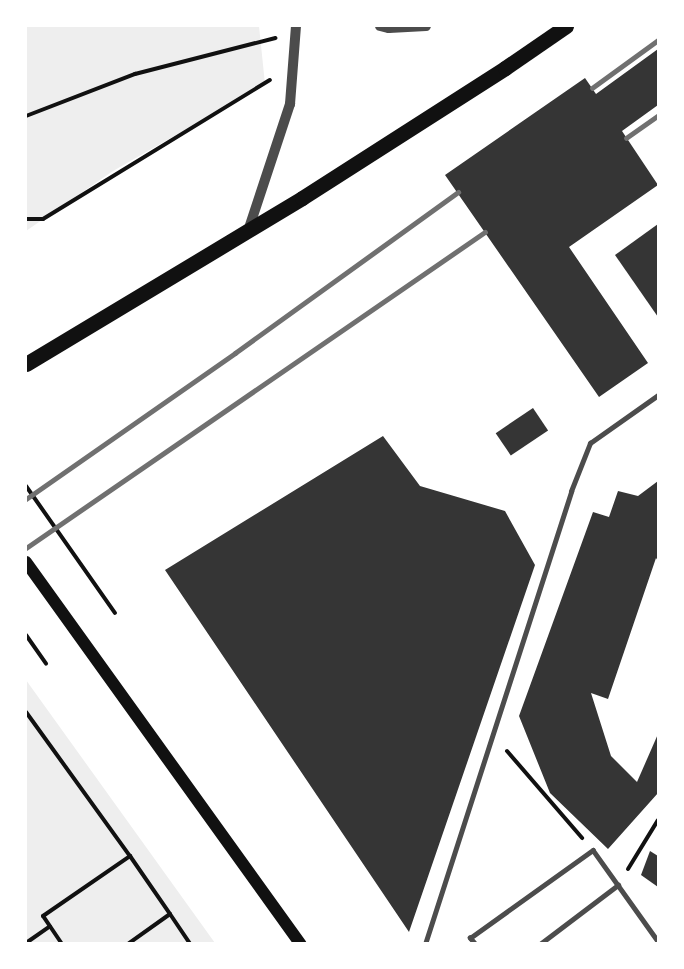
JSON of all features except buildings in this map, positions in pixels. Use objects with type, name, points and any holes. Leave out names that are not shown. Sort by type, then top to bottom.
[{"type":"main road","points":[[26,364],[505,68],[566,26]]},
{"type":"main road","points":[[26,562],[301,944]]},
{"type":"street","points":[[249,228],[290,104],[296,26]]},
{"type":"street","points":[[380,26],[426,26]]},
{"type":"street","points":[[425,944],[571,490],[590,443],[658,394]]},
{"type":"lane","points":[[475,944],[471,938],[592,850],[658,941]]},
{"type":"lane","points":[[540,944],[618,885]]},
{"type":"path","points":[[26,116],[135,74],[279,37],[279,46]]},
{"type":"path","points":[[26,219],[43,219],[271,80]]},
{"type":"path","points":[[26,486],[115,613]]},
{"type":"path","points":[[26,635],[46,664]]},
{"type":"path","points":[[26,712],[130,856],[190,944]]},
{"type":"path","points":[[492,733],[592,850]]},
{"type":"path","points":[[618,885],[658,820]]},
{"type":"path","points":[[62,944],[43,916],[130,856]]},
{"type":"path","points":[[128,944],[170,914]]},
{"type":"path","points":[[26,943],[50,926]]},
{"type":"shaded area","points":[[26,26],[259,26],[265,84],[113,171],[26,231]]},
{"type":"shaded area","points":[[26,680],[215,943],[26,943]]},
{"type":"railway","points":[[592,88],[658,40]]},
{"type":"railway","points":[[626,138],[658,116]]},
{"type":"railway","points":[[26,499],[235,353],[458,192]]},
{"type":"railway","points":[[26,548],[485,232]]}]
